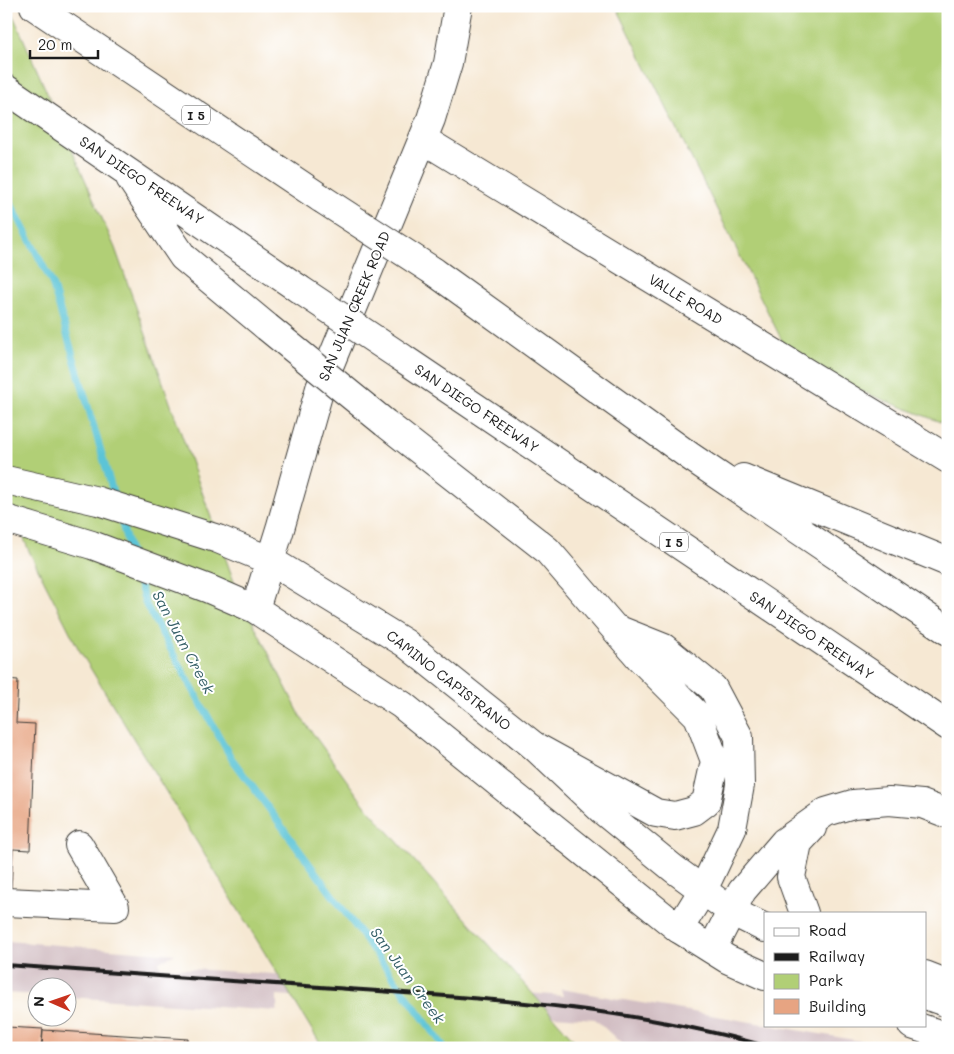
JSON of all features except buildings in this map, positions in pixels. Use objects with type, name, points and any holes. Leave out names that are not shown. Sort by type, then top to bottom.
[{"type":"main road","name":"I 5","points":[[34,6],[433,271],[691,457],[948,631]]},
{"type":"main road","name":"SAN JUAN CREEK ROAD","points":[[249,606],[271,561],[320,388],[424,140],[448,63],[458,6]]},
{"type":"main road","name":"SAN DIEGO FREEWAY","points":[[6,89],[116,162],[299,290],[948,726]]},
{"type":"main road","name":"VALLE ROAD","points":[[424,140],[948,459]]},
{"type":"main road","points":[[116,162],[183,257],[385,423],[547,550],[640,658],[698,716],[715,761],[706,802],[694,811],[675,816],[656,813],[534,746]]},
{"type":"main road","points":[[691,457],[948,562]]},
{"type":"main road","name":"CAMINO CAPISTRANO","points":[[6,480],[98,501],[218,539],[271,561],[405,643],[534,746],[603,812],[674,869],[731,911],[764,928]]},
{"type":"main road","points":[[6,520],[92,545],[249,606],[402,705],[679,929],[727,959],[764,976]]},
{"type":"main road","points":[[615,628],[664,648],[713,688],[740,737],[740,785],[732,829],[704,890],[679,929]]},
{"type":"main road","points":[[712,949],[742,890],[784,842],[826,812],[853,804],[889,801],[922,804],[948,814]]},
{"type":"main road","points":[[804,912],[791,877],[798,843],[826,812]]},
{"type":"main road","points":[[6,902],[115,908],[79,845]]},
{"type":"main road","points":[[926,975],[948,984]]},
{"type":"main road","points":[[926,994],[948,1003]]},
{"type":"main road","points":[[915,1026],[948,1037]]},
{"type":"shaded area","points":[[6,941],[175,954],[159,962],[160,967],[384,981],[563,996],[561,989],[764,1024],[764,1026],[774,1026],[900,1048],[626,1048],[595,1019],[277,995],[277,1011],[78,998],[78,976],[28,976],[28,994],[6,993]]},
{"type":"green space","points":[[6,6],[9,6],[115,248],[238,593],[301,717],[363,803],[581,1048],[323,1048],[78,648],[29,551],[6,495]]},
{"type":"green space","points":[[616,6],[948,6],[948,425],[794,365]]},
{"type":"waterway","name":"San Juan Creek","points":[[6,194],[52,283],[115,499]]},
{"type":"waterway","name":"San Juan Creek","points":[[119,514],[130,552]]},
{"type":"waterway","name":"San Juan Creek","points":[[135,569],[146,605],[230,756],[445,1048]]},
{"type":"railway","points":[[6,965],[500,1000],[610,1013],[664,1022],[772,1048]]}]
